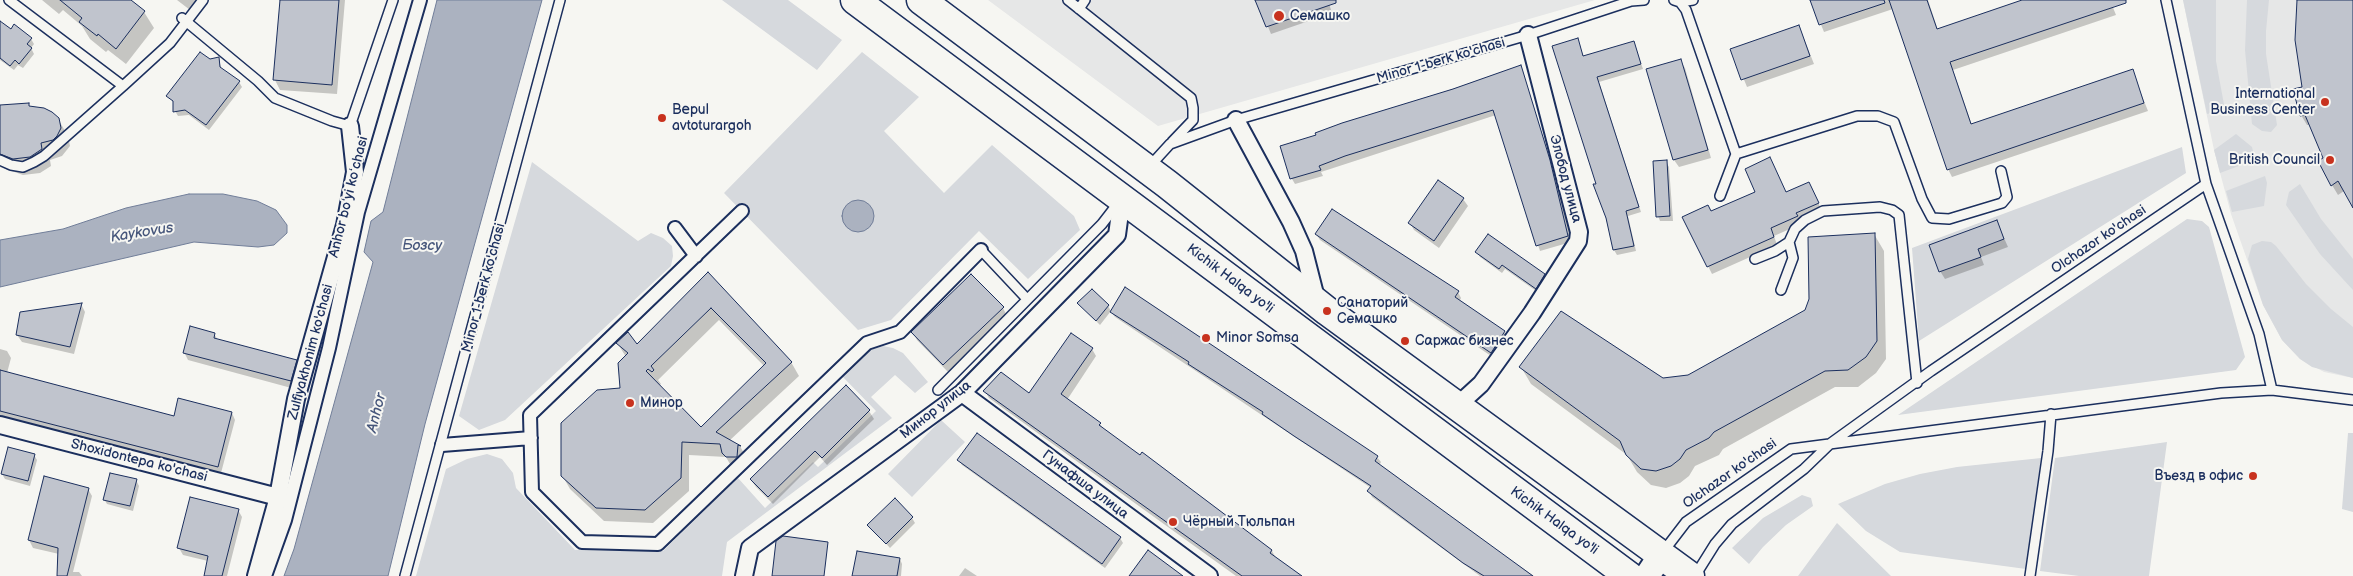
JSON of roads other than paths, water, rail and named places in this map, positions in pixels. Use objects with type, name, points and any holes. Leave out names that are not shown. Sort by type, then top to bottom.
[{"type":"highway","name":"Kichik Halqa yo'li","points":[[855,0],[1015,121],[1122,198],[1629,576]]},
{"type":"highway","points":[[921,0],[1146,170],[1317,304],[1458,405],[1654,565],[1690,576]]},
{"type":"highway","points":[[1015,121],[1039,88]]},
{"type":"street","name":"Anhor boʻyi koʻchasi","points":[[265,576],[285,520],[329,348],[358,212],[420,0]]},
{"type":"street","name":"Элобод улица","points":[[1458,405],[1481,384],[1532,313],[1578,241],[1579,232],[1528,35]]},
{"type":"street","points":[[1236,120],[1304,251],[1317,304]]},
{"type":"street","name":"Zulfiyakhonim ko'chasi","points":[[256,576],[278,497],[296,399],[345,225],[355,172],[350,126]]},
{"type":"street","name":"Минор улица","points":[[744,576],[750,548],[962,393],[1117,235],[1122,198]]},
{"type":"street","points":[[742,211],[530,414],[532,492],[582,542],[658,544],[867,343],[900,332],[981,250]]},
{"type":"street","points":[[675,228],[696,256]]},
{"type":"street","name":"Гунафша улица","points":[[962,393],[1209,576]]},
{"type":"street","name":"Shoxidontepa ko'chasi","points":[[0,425],[278,497]]},
{"type":"street","points":[[442,445],[531,438]]},
{"type":"lane","points":[[9,0],[123,86]]},
{"type":"lane","points":[[0,160],[11,166],[23,167],[44,156],[170,43],[183,20],[203,0]]},
{"type":"lane","points":[[183,20],[258,81],[275,98],[332,121],[350,126],[393,0]]},
{"type":"lane","name":"Minor 1-berk ko'chasi","points":[[405,576],[442,445],[560,0]]},
{"type":"lane","points":[[1068,0],[1191,98],[1194,108],[1193,120],[1170,144]]},
{"type":"lane","points":[[1079,9],[1085,0]]},
{"type":"lane","name":"Minor 1-berk ko'chasi","points":[[1146,170],[1170,144],[1236,120],[1528,35],[1631,1],[1644,0]]},
{"type":"lane","points":[[1677,1],[1693,0]]},
{"type":"lane","points":[[2166,0],[2206,184],[2259,334],[2272,390]]},
{"type":"lane","points":[[1677,1],[1686,10],[1736,154],[1720,196]]},
{"type":"lane","points":[[1736,154],[1857,116],[1878,116],[1894,122],[1922,199],[1932,218],[1949,220],[2002,203],[2007,197],[2001,171]]},
{"type":"lane","name":"Olchazor ko'chasi","points":[[1695,576],[1732,524],[1804,469],[1830,443],[2206,184]]},
{"type":"lane","points":[[938,390],[1102,224],[1122,198]]},
{"type":"lane","points":[[1756,258],[1775,251],[1789,242],[1795,229],[1805,220],[1822,211],[1880,207],[1892,210],[1899,215],[1916,383]]},
{"type":"lane","points":[[1781,290],[1793,258],[1789,242]]},
{"type":"lane","points":[[981,250],[1027,300]]},
{"type":"lane","name":"Olchazor ko'chasi","points":[[1654,565],[1686,522],[1792,449],[2221,393],[2272,390],[2353,400]]},
{"type":"lane","points":[[2030,576],[2048,450],[2051,414]]},
{"type":"water","name":"Бозсу","points":[[437,0],[542,0],[425,424],[388,576],[284,576],[294,549],[373,262],[364,252],[371,221],[383,212]]},
{"type":"water","name":"Kaykovus","points":[[189,194],[223,194],[257,201],[276,210],[287,225],[287,233],[274,245],[258,247],[194,242],[0,287],[0,240],[63,229],[126,208]]},
{"type":"water","points":[[858,200],[864,201],[869,205],[873,210],[873,222],[869,227],[864,231],[858,232],[852,231],[847,227],[843,222],[842,216],[843,210],[847,205],[852,201]]},
{"type":"place","name":"Семашко","points":[[1279,16]]},
{"type":"place","name":"International Business Center","points":[[2325,102]]},
{"type":"place","name":"Bepul avtoturargoh","points":[[662,118]]},
{"type":"place","name":"British Council","points":[[2330,160]]},
{"type":"place","name":"Санаторий Семашко","points":[[1327,311]]},
{"type":"place","name":"Minor Somsa","points":[[1206,338]]},
{"type":"place","name":"Саржас бизнес","points":[[1405,341]]},
{"type":"place","name":"Минор","points":[[630,403]]},
{"type":"place","name":"Въезд в офис","points":[[2253,476]]},
{"type":"place","name":"Чёрный Тюльпан","points":[[1173,522]]},
{"type":"water label","name":"Anhor","points":[[377,413]]}]
